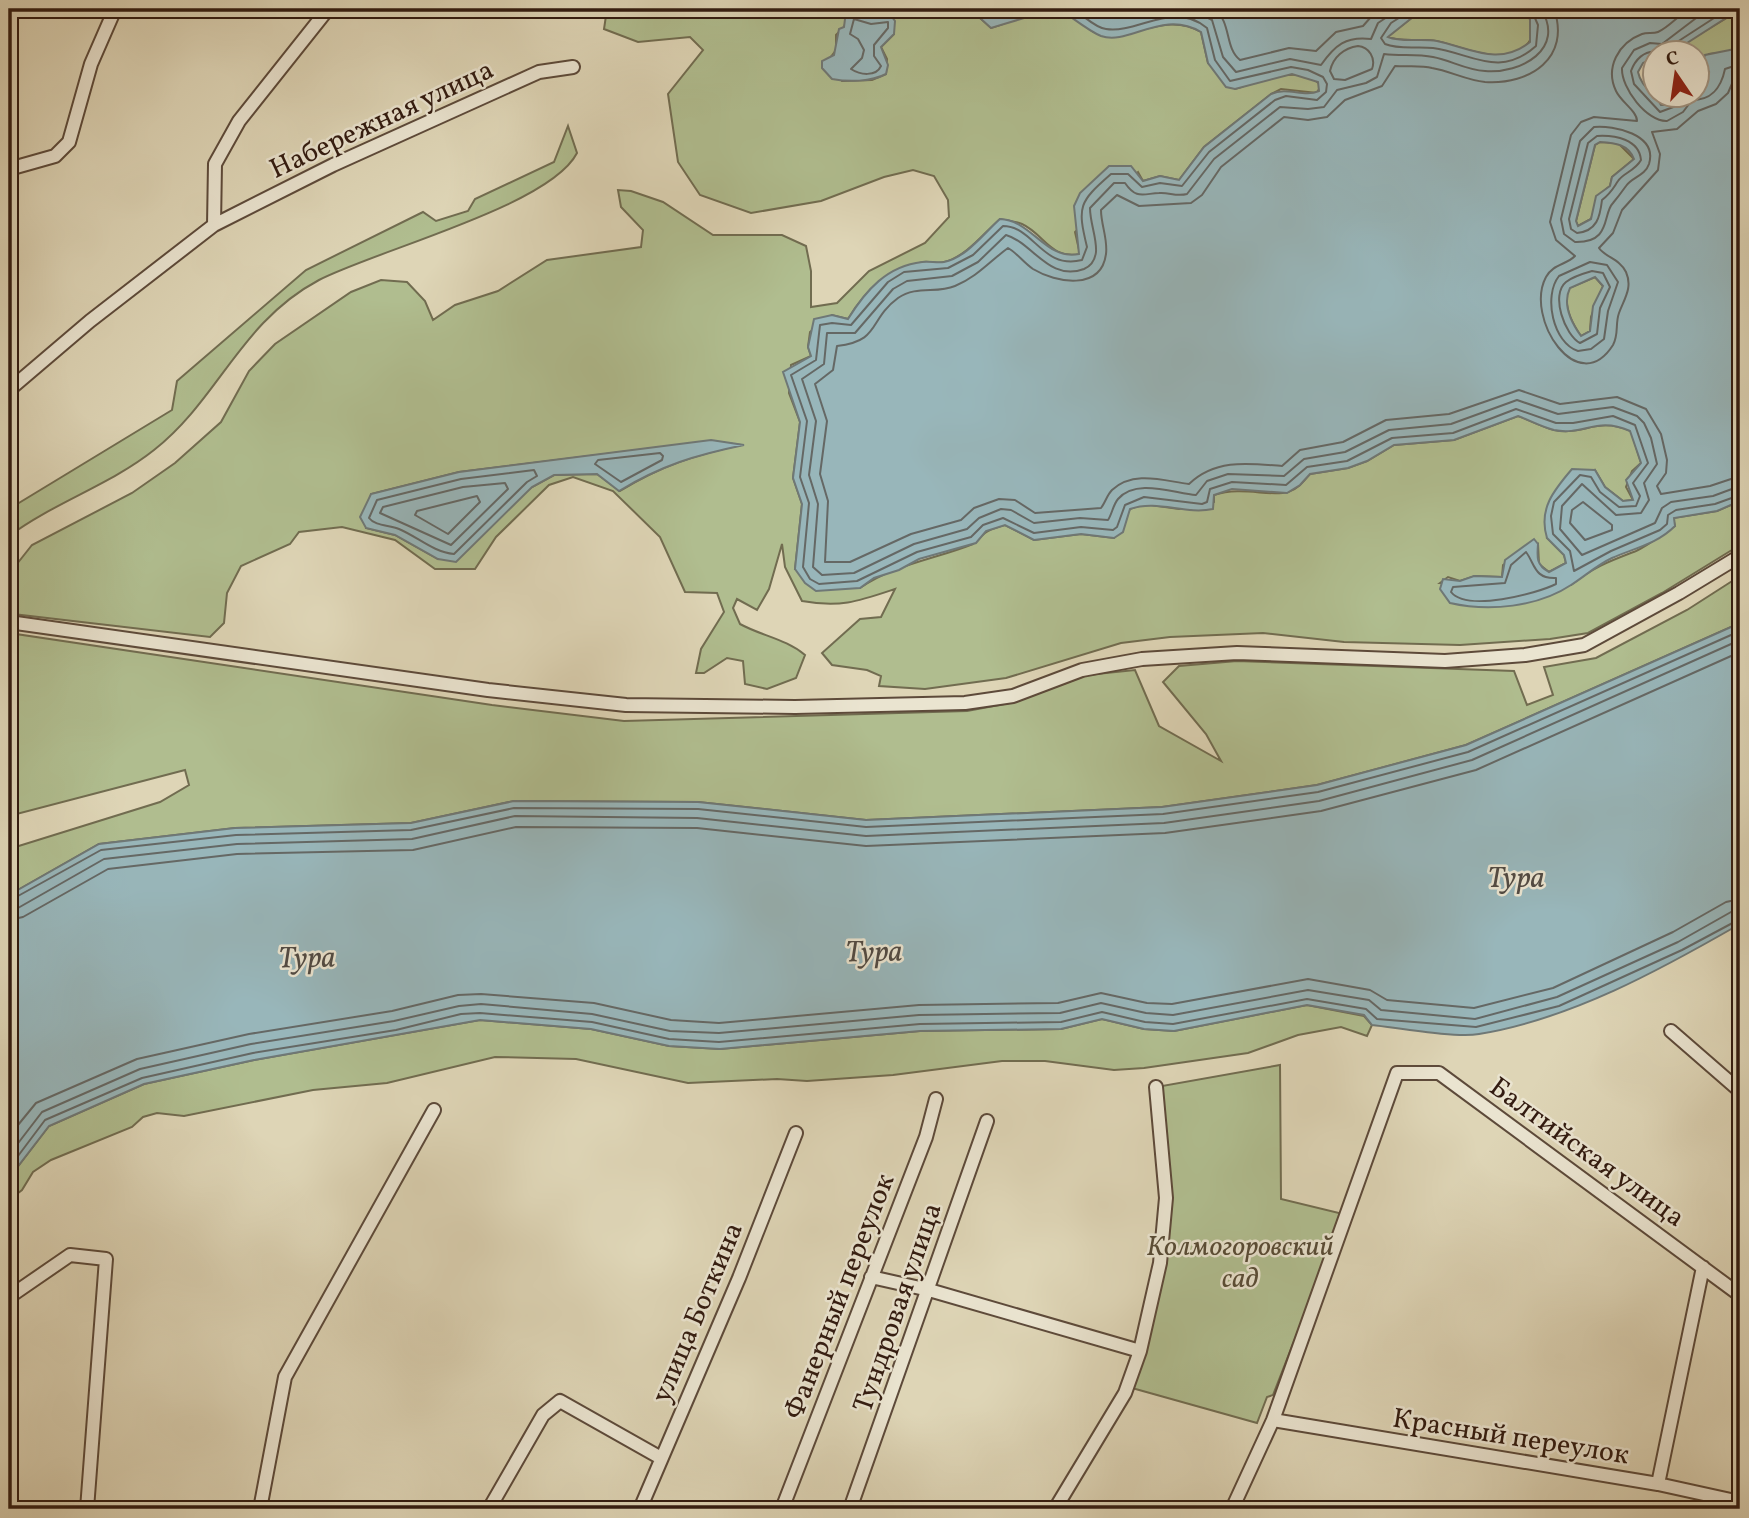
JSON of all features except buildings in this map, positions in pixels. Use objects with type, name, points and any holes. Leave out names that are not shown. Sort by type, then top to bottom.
[{"type":"street","points":[[9,169],[55,156],[69,142],[91,64],[115,9]]},
{"type":"street","name":"Набережная улица","points":[[214,225],[215,164],[239,121],[328,9]]},
{"type":"street","name":"Набережная улица","points":[[9,390],[90,321],[214,225],[333,165],[539,72],[573,67]]},
{"type":"street","points":[[9,622],[488,691],[626,705],[795,707],[965,703],[1013,696],[1082,670],[1142,659],[1237,653],[1445,661],[1525,655],[1584,645],[1740,556]]},
{"type":"street","points":[[1671,1031],[1740,1091]]},
{"type":"street","name":"Балтийская улица","points":[[1273,1420],[1397,1073],[1438,1073],[1740,1295]]},
{"type":"street","points":[[1055,1509],[1125,1393],[1140,1351],[1160,1263],[1166,1198],[1156,1087]]},
{"type":"street","name":"Фанерный переулок","points":[[782,1509],[926,1137],[936,1099]]},
{"type":"street","points":[[260,1509],[285,1377],[434,1110]]},
{"type":"street","name":"Тундровая улица","points":[[850,1509],[987,1121]]},
{"type":"street","name":"улица Боткина","points":[[640,1509],[739,1278],[796,1133]]},
{"type":"street","points":[[9,1297],[70,1255],[106,1259],[87,1509]]},
{"type":"street","points":[[1658,1484],[1703,1267]]},
{"type":"street","points":[[871,1277],[929,1290],[1140,1351]]},
{"type":"street","points":[[489,1509],[542,1415],[560,1401],[661,1458]]},
{"type":"street","points":[[1232,1509],[1273,1420]]},
{"type":"street","name":"Красный переулок","points":[[1273,1420],[1658,1484],[1740,1502]]},
{"type":"green space","points":[[607,9],[970,9],[991,28],[1030,14],[1054,9],[1068,13],[1099,35],[1118,35],[1165,25],[1189,27],[1201,32],[1208,63],[1235,89],[1291,75],[1302,75],[1321,85],[1317,93],[1281,89],[1271,94],[1204,147],[1179,180],[1160,176],[1143,181],[1138,172],[1075,232],[1080,254],[1070,255],[1055,250],[1030,228],[1000,219],[960,255],[944,262],[923,262],[899,270],[870,290],[848,319],[832,315],[810,332],[808,347],[811,356],[791,365],[789,393],[800,422],[793,478],[802,504],[795,569],[860,588],[901,567],[973,544],[987,532],[1005,525],[1034,540],[1081,534],[1114,538],[1130,509],[1144,504],[1179,509],[1214,502],[1214,495],[1224,492],[1288,492],[1298,487],[1310,474],[1348,468],[1367,461],[1394,445],[1454,440],[1518,416],[1554,430],[1574,431],[1609,425],[1631,431],[1641,463],[1632,471],[1626,487],[1633,500],[1623,501],[1605,487],[1595,470],[1547,538],[1564,555],[1566,563],[1549,572],[1539,564],[1538,544],[1503,565],[1502,577],[1475,576],[1460,581],[1448,577],[1440,583],[1571,585],[1594,569],[1651,543],[1675,526],[1673,518],[1717,511],[1740,501],[1740,545],[1662,593],[1588,633],[1550,639],[1460,645],[1344,642],[1263,633],[1170,637],[1121,643],[1006,678],[925,689],[879,686],[881,676],[867,670],[832,665],[822,653],[860,619],[881,617],[895,589],[850,602],[828,604],[802,601],[785,567],[782,544],[769,589],[757,610],[737,599],[733,608],[740,624],[790,645],[805,655],[796,678],[767,689],[745,684],[743,661],[727,658],[704,673],[696,673],[701,649],[724,612],[717,593],[685,592],[660,537],[613,491],[573,477],[549,485],[496,537],[475,569],[435,569],[395,540],[342,527],[299,532],[290,544],[241,566],[227,593],[224,623],[210,637],[13,614],[9,607],[9,574],[32,545],[132,493],[175,463],[221,422],[249,371],[275,344],[351,292],[381,280],[407,282],[425,301],[433,320],[455,305],[498,291],[547,260],[641,247],[643,230],[621,207],[618,190],[631,191],[663,202],[713,235],[782,235],[806,246],[811,271],[811,307],[837,303],[869,271],[925,243],[949,217],[948,200],[934,176],[913,170],[884,177],[821,201],[751,213],[700,195],[678,162],[668,94],[703,50],[690,37],[638,42],[604,29]],"holes":[[[850,10],[871,17],[888,12],[893,15],[894,34],[881,47],[887,59],[886,74],[872,80],[842,81],[830,58],[836,50],[836,35],[844,27]],[[711,441],[741,445],[678,462],[620,491],[597,474],[554,475],[532,487],[438,559],[395,535],[366,528],[371,494],[459,472]]]},
{"type":"green space","points":[[1423,9],[1518,9],[1530,19],[1532,37],[1524,48],[1513,54],[1501,55],[1436,41],[1387,37]]},
{"type":"green space","points":[[1740,10],[1740,48],[1710,54],[1710,38],[1693,38]]},
{"type":"green space","points":[[568,126],[577,153],[561,172],[499,209],[346,268],[319,280],[292,297],[249,339],[196,408],[177,430],[154,450],[9,536],[9,509],[172,410],[177,381],[306,270],[423,212],[436,221],[468,211],[475,199],[554,162]]},
{"type":"green space","points":[[1600,142],[1618,143],[1634,159],[1612,177],[1610,186],[1598,200],[1591,219],[1578,226],[1576,221],[1595,145]]},
{"type":"green space","points":[[1595,277],[1603,286],[1591,317],[1590,331],[1581,336],[1569,313],[1567,294],[1569,288]]},
{"type":"green space","points":[[1740,576],[1740,623],[1466,745],[1317,785],[1162,807],[866,820],[698,802],[514,801],[411,823],[235,828],[99,844],[9,895],[9,849],[160,802],[189,785],[185,770],[9,816],[9,633],[492,705],[624,721],[967,711],[1015,702],[1087,675],[1135,670],[1159,726],[1221,761],[1206,734],[1163,682],[1179,666],[1237,661],[1514,671],[1527,705],[1553,695],[1544,667],[1596,658],[1687,610]]},
{"type":"green space","points":[[1307,1005],[1364,1016],[1372,1025],[1367,1036],[1341,1027],[1298,1035],[1248,1053],[1114,1070],[1045,1061],[1002,1061],[893,1075],[807,1081],[777,1079],[688,1083],[576,1059],[495,1057],[387,1083],[313,1090],[184,1116],[157,1113],[143,1117],[132,1127],[51,1160],[33,1172],[22,1190],[9,1200],[9,1178],[49,1126],[144,1084],[254,1060],[480,1020],[591,1029],[669,1046],[720,1049],[920,1031],[1061,1029],[1102,1019],[1144,1029],[1174,1031]]},
{"type":"green space","name":"Колмогоровский сад","points":[[1280,1065],[1281,1199],[1339,1213],[1339,1226],[1273,1395],[1267,1397],[1257,1423],[1132,1388],[1171,1198],[1162,1086]]},
{"type":"water","points":[[970,9],[1054,9],[991,28]]},
{"type":"water","points":[[1059,9],[1423,9],[1388,37],[1437,41],[1496,55],[1518,49],[1530,42],[1530,19],[1518,9],[1740,9],[1695,38],[1640,38],[1638,72],[1640,108],[1710,108],[1710,54],[1740,48],[1740,501],[1717,511],[1674,518],[1675,526],[1661,537],[1607,561],[1571,585],[1544,598],[1497,607],[1450,603],[1440,589],[1443,579],[1460,581],[1474,576],[1502,577],[1505,560],[1534,539],[1538,544],[1538,560],[1549,572],[1566,563],[1564,555],[1547,538],[1545,518],[1549,500],[1572,469],[1595,470],[1605,487],[1623,501],[1633,500],[1626,480],[1641,463],[1630,431],[1608,425],[1574,431],[1554,430],[1518,416],[1454,440],[1394,445],[1367,461],[1348,468],[1310,474],[1300,485],[1287,493],[1232,489],[1214,495],[1213,509],[1140,506],[1130,509],[1123,532],[1114,538],[1081,534],[1034,540],[1005,525],[986,531],[976,543],[919,559],[899,570],[874,578],[860,588],[816,591],[805,583],[795,569],[802,504],[793,478],[800,422],[783,372],[811,356],[808,347],[814,319],[832,315],[848,319],[870,289],[888,274],[910,264],[952,260],[960,256],[1000,219],[1021,226],[1057,252],[1079,254],[1074,206],[1080,193],[1109,166],[1131,166],[1143,181],[1160,176],[1179,180],[1204,147],[1271,94],[1283,91],[1319,91],[1318,82],[1292,74],[1235,89],[1226,87],[1208,63],[1201,32],[1187,26],[1160,26],[1112,38],[1101,36]],"holes":[[[1600,142],[1625,147],[1634,159],[1612,177],[1610,186],[1596,196],[1591,219],[1578,226],[1576,221],[1595,145]],[[1595,277],[1603,286],[1593,306],[1590,331],[1581,336],[1569,313],[1567,300],[1570,288]]]},
{"type":"water","points":[[846,11],[871,17],[888,12],[895,21],[894,34],[881,47],[888,65],[886,74],[867,80],[838,80],[832,79],[822,68],[822,61],[834,55],[839,29],[844,27]]},
{"type":"water","points":[[711,440],[744,445],[680,462],[619,491],[597,474],[554,475],[532,487],[456,562],[438,559],[395,535],[366,528],[360,517],[371,494],[459,472]]},
{"type":"water","name":"Тура","points":[[1740,623],[1740,924],[1614,991],[1547,1017],[1479,1034],[1456,1035],[1372,1025],[1364,1015],[1307,1005],[1174,1031],[1144,1029],[1102,1019],[1061,1029],[920,1031],[720,1049],[669,1046],[591,1029],[480,1020],[254,1060],[144,1084],[49,1126],[9,1178],[9,895],[99,844],[235,828],[411,823],[514,801],[698,802],[866,820],[1162,807],[1317,785],[1466,745]]}]
